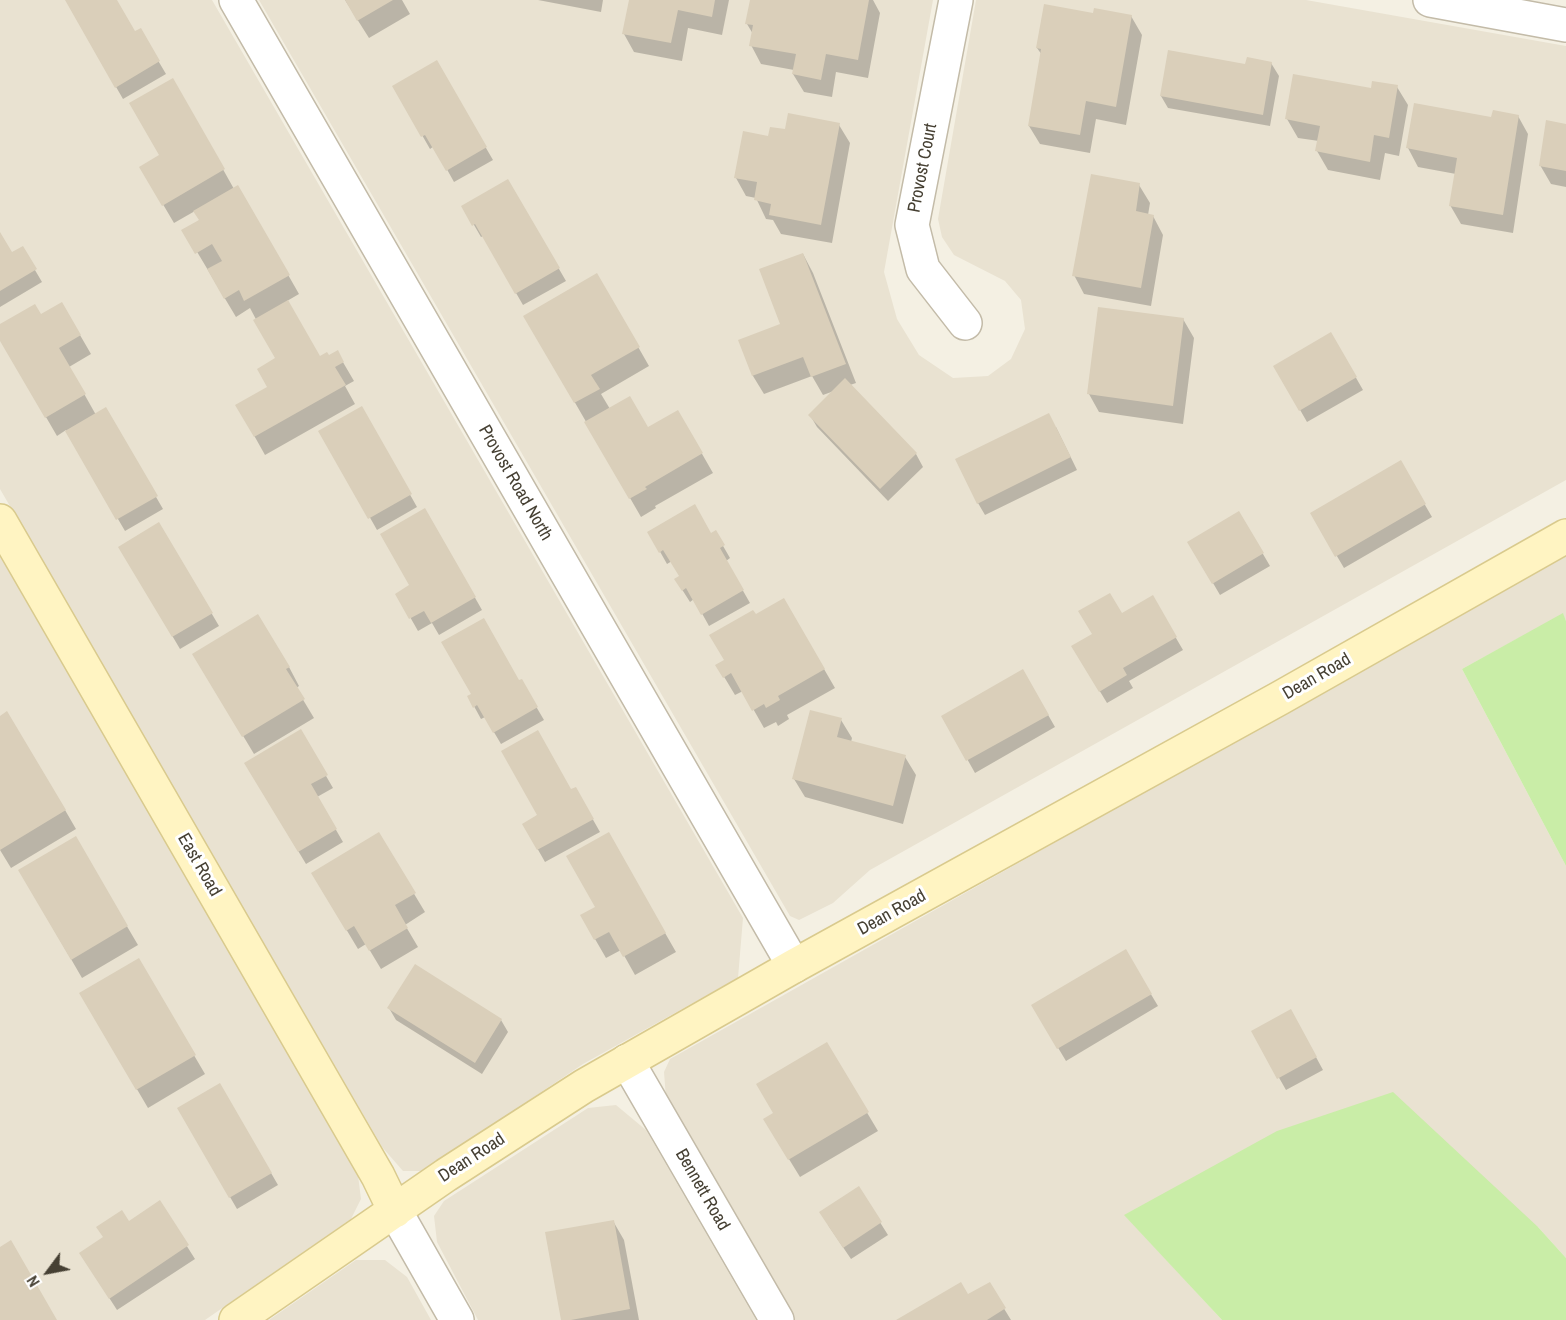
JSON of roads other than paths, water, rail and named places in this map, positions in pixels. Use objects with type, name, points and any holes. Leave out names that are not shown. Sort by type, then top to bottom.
[{"type":"main road","name":"East Road","points":[[0,521],[378,1176],[395,1211]]},
{"type":"main road","name":"Dean Road","points":[[236,1320],[475,1156],[584,1086],[794,966],[1280,699],[1566,536]]},
{"type":"street","name":"Provost Road North","points":[[236,0],[794,966]]},
{"type":"street","name":"Provost Court","points":[[956,0],[912,225],[923,269],[965,323]]},
{"type":"street","points":[[1430,0],[1566,25]]},
{"type":"street","name":"Bennett Road","points":[[627,1061],[777,1320]]},
{"type":"street","points":[[395,1211],[457,1320]]}]
